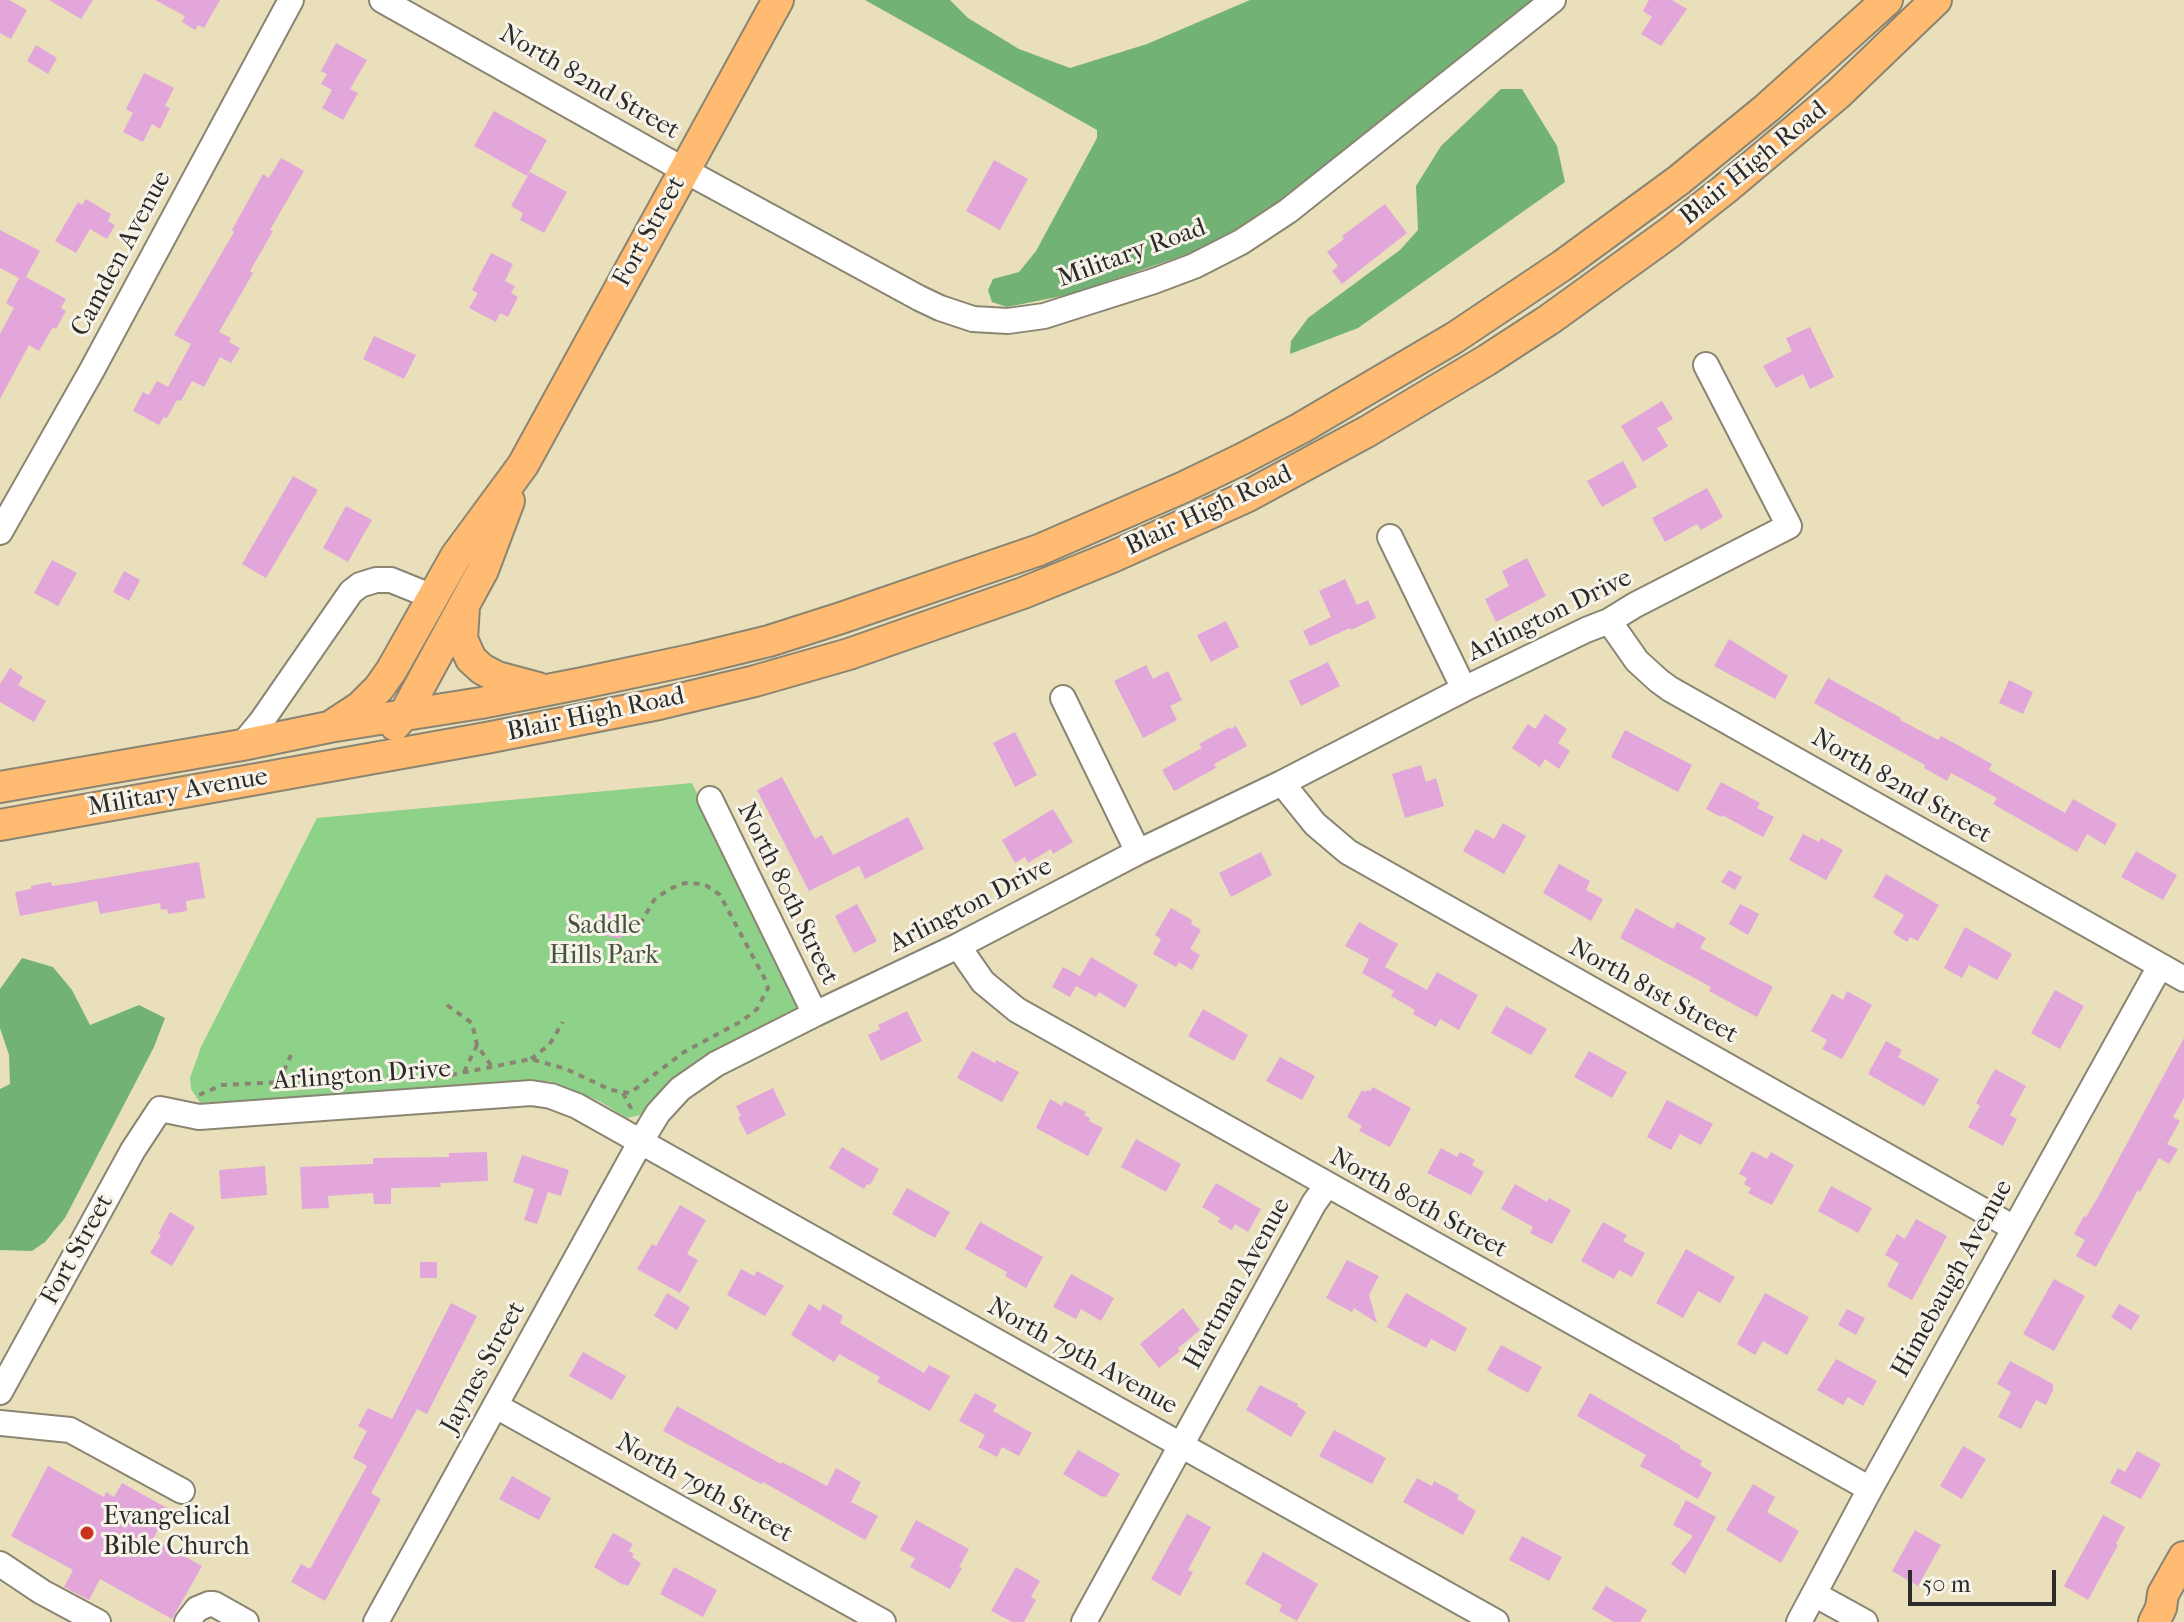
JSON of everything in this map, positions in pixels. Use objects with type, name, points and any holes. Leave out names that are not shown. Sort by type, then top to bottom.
[{"type":"main road","name":"Fort Street","points":[[329,727],[360,707],[376,692],[456,556],[523,465],[778,0]]},
{"type":"main road","name":"Blair High Road","points":[[329,727],[547,690],[769,641],[1039,550],[1184,487],[1301,428],[1454,338],[1563,265],[1724,144],[1887,0]]},
{"type":"main road","name":"Blair High Road","points":[[355,762],[646,707],[849,654],[1023,593],[1246,497],[1431,394],[1550,319],[1610,276],[1691,216],[1783,141],[1838,94],[1936,0]]},
{"type":"main road","name":"Fort Street","points":[[355,762],[380,742],[404,715],[483,570],[523,465]]},
{"type":"main road","points":[[464,604],[462,639],[471,659],[497,677],[547,690]]},
{"type":"main road","name":"Military Avenue","points":[[0,787],[329,727]]},
{"type":"main road","name":"Military Avenue","points":[[0,825],[355,762]]},
{"type":"main road","points":[[2166,1607],[2163,1594],[2184,1557]]},
{"type":"street","name":"Camden Avenue","points":[[0,532],[92,370],[291,0]]},
{"type":"street","name":"North 82nd Street","points":[[382,0],[684,170]]},
{"type":"street","name":"Military Road","points":[[684,170],[940,308],[973,319],[1028,320],[1154,281],[1194,266],[1241,242],[1288,211],[1553,0]]},
{"type":"street","name":"Arlington Drive","points":[[164,1110],[199,1117],[531,1093],[551,1096],[577,1106],[641,1141],[671,1097],[694,1077],[716,1064],[958,946],[1464,689],[1609,621],[1789,526],[1706,365]]},
{"type":"street","points":[[1390,537],[1464,689]]},
{"type":"street","points":[[242,745],[351,592],[360,585],[391,580],[433,597]]},
{"type":"street","name":"North 82nd Street","points":[[1609,621],[1637,661],[1670,689],[2184,979]]},
{"type":"street","points":[[1063,698],[1138,852]]},
{"type":"street","name":"North 81st Street","points":[[1282,783],[1315,824],[1348,852],[2014,1228]]},
{"type":"street","name":"North 80th Street","points":[[710,799],[815,1014]]},
{"type":"street","name":"North 80th Street","points":[[958,946],[983,982],[1017,1010],[1870,1489]]},
{"type":"street","name":"Himebaugh Avenue","points":[[1799,1622],[2160,966]]},
{"type":"street","name":"Fort Street","points":[[0,1392],[133,1150],[164,1110]]},
{"type":"street","name":"Jaynes Street","points":[[376,1622],[641,1141]]},
{"type":"street","name":"North 79th Avenue","points":[[641,1141],[1496,1622]]},
{"type":"street","name":"Hartman Avenue","points":[[1084,1622],[1314,1203],[1327,1185]]},
{"type":"street","name":"North 79th Street","points":[[496,1406],[883,1622]]},
{"type":"street","points":[[0,1423],[70,1430],[182,1491]]},
{"type":"street","points":[[0,1564],[42,1592],[98,1622]]},
{"type":"street","points":[[1814,1594],[1865,1622]]},
{"type":"street","points":[[187,1622],[197,1609],[214,1604],[246,1622]]},
{"type":"path","points":[[531,1059],[566,1069],[611,1090],[630,1093],[684,1052],[742,1021],[757,1009],[768,988],[766,981],[720,895],[713,888],[694,882],[669,889],[654,900],[638,928],[625,925]]},
{"type":"path","points":[[447,1005],[472,1023],[477,1045],[492,1067]]},
{"type":"path","points":[[447,1076],[531,1059],[549,1045],[563,1022]]},
{"type":"path","points":[[463,1073],[477,1045]]},
{"type":"path","points":[[279,1082],[291,1055]]},
{"type":"path","points":[[338,1083],[376,1076],[423,1078]]},
{"type":"path","points":[[164,1110],[222,1085],[279,1082],[314,1086]]},
{"type":"green space","points":[[865,0],[950,0],[968,18],[1019,49],[1070,68],[1147,44],[1250,0],[1538,0],[1282,203],[1222,242],[1072,294],[1007,307],[992,302],[988,290],[993,279],[1019,272],[1036,251],[1097,138],[1097,130]]},
{"type":"green space","points":[[1501,89],[1522,89],[1557,146],[1565,182],[1358,328],[1290,354],[1291,341],[1308,318],[1400,250],[1418,230],[1416,186],[1441,146]]},
{"type":"green space","name":"Saddle Hills Park","points":[[692,783],[797,1003],[795,1011],[788,1017],[693,1065],[668,1085],[644,1114],[627,1118],[599,1101],[550,1081],[508,1081],[209,1105],[201,1104],[191,1089],[190,1078],[201,1047],[317,818]]},
{"type":"green space","points":[[22,958],[53,967],[72,990],[90,1025],[139,1005],[165,1018],[154,1047],[65,1218],[45,1242],[32,1251],[0,1250],[0,1089],[10,1084],[9,1055],[0,1028],[0,989]]},
{"type":"building","points":[[0,0],[9,0],[27,10],[11,39],[0,33]]},
{"type":"building","points":[[49,0],[93,0],[81,19]]},
{"type":"building","points":[[155,0],[220,0],[204,28],[198,25],[195,30],[182,22],[185,16]]},
{"type":"building","points":[[1649,0],[1672,0],[1687,9],[1661,46],[1641,34],[1652,17],[1643,11]]},
{"type":"building","points":[[336,43],[367,60],[350,89],[358,93],[343,120],[322,108],[332,90],[321,84],[327,74],[321,71]]},
{"type":"building","points":[[36,45],[57,58],[48,74],[27,61]]},
{"type":"building","points":[[144,73],[174,88],[165,106],[170,108],[160,129],[152,124],[143,142],[123,132],[133,113],[126,109]]},
{"type":"building","points":[[494,111],[547,140],[527,176],[474,146]]},
{"type":"building","points":[[281,158],[304,171],[270,230],[273,231],[250,271],[253,273],[219,332],[231,338],[229,342],[240,348],[231,363],[220,357],[204,387],[192,381],[181,401],[177,400],[167,418],[164,417],[159,425],[133,411],[143,392],[149,395],[157,381],[168,387],[191,344],[174,335],[234,232],[232,230],[263,174],[269,178]]},
{"type":"building","points":[[994,160],[1028,179],[1000,230],[966,211]]},
{"type":"building","points":[[530,172],[567,192],[544,233],[520,220],[523,213],[511,206]]},
{"type":"building","points":[[86,199],[111,214],[108,221],[115,225],[107,239],[90,229],[76,253],[55,241],[78,202],[82,205]]},
{"type":"building","points":[[1385,204],[1407,233],[1342,284],[1332,271],[1338,266],[1327,252],[1344,239],[1342,236]]},
{"type":"building","points":[[0,230],[40,251],[26,277],[66,299],[61,308],[66,311],[39,351],[29,345],[0,399],[0,334],[14,308],[6,303],[19,278],[0,268]]},
{"type":"building","points":[[491,253],[513,264],[505,281],[515,286],[511,293],[518,297],[508,317],[500,313],[496,322],[469,308],[478,293],[472,290]]},
{"type":"building","points":[[1810,327],[1834,377],[1810,389],[1803,374],[1776,388],[1763,366],[1792,351],[1786,338]]},
{"type":"building","points":[[374,336],[416,355],[404,379],[363,359]]},
{"type":"building","points":[[1662,401],[1673,419],[1657,428],[1668,446],[1643,462],[1621,426]]},
{"type":"building","points":[[1623,461],[1637,487],[1602,507],[1587,481]]},
{"type":"building","points":[[293,476],[318,490],[266,578],[242,564]]},
{"type":"building","points":[[1707,488],[1723,517],[1701,530],[1697,524],[1665,542],[1652,518]]},
{"type":"building","points":[[346,506],[372,520],[348,562],[323,548]]},
{"type":"building","points":[[1527,558],[1546,596],[1496,622],[1485,599],[1509,586],[1502,571]]},
{"type":"building","points":[[52,560],[77,573],[58,606],[34,593]]},
{"type":"building","points":[[124,571],[140,580],[129,601],[113,592]]},
{"type":"building","points":[[1345,579],[1357,605],[1368,600],[1376,618],[1310,646],[1303,631],[1331,617],[1319,591]]},
{"type":"building","points":[[1226,621],[1239,647],[1211,662],[1197,635]]},
{"type":"building","points":[[1729,639],[1788,676],[1775,699],[1714,666]]},
{"type":"building","points":[[1328,662],[1340,686],[1301,706],[1289,681]]},
{"type":"building","points":[[1146,665],[1153,679],[1168,671],[1182,700],[1170,706],[1177,720],[1143,738],[1114,681]]},
{"type":"building","points":[[10,668],[23,677],[18,685],[46,701],[34,722],[0,702],[0,684]]},
{"type":"building","points":[[1828,678],[1938,740],[1941,736],[1992,764],[1989,770],[2065,813],[2073,799],[2117,824],[2105,845],[2087,834],[2077,852],[1993,804],[1997,798],[1951,773],[1947,781],[1924,768],[1925,765],[1814,703]]},
{"type":"building","points":[[2009,680],[2033,692],[2023,714],[1999,703]]},
{"type":"building","points":[[1545,714],[1567,729],[1558,743],[1570,751],[1559,769],[1545,759],[1540,767],[1512,748],[1528,724],[1535,729]]},
{"type":"building","points":[[1236,726],[1247,746],[1214,764],[1216,768],[1174,791],[1162,770],[1202,748],[1199,744]]},
{"type":"building","points":[[1625,730],[1692,765],[1678,792],[1611,757]]},
{"type":"building","points":[[1015,732],[1037,775],[1015,787],[993,743]]},
{"type":"building","points":[[1421,765],[1426,782],[1436,778],[1444,806],[1405,818],[1392,774]]},
{"type":"building","points":[[782,777],[815,839],[822,835],[833,855],[908,817],[924,849],[865,879],[859,866],[809,891],[757,790]]},
{"type":"building","points":[[1721,782],[1760,803],[1757,808],[1774,817],[1763,837],[1706,809]]},
{"type":"building","points":[[1053,809],[1073,842],[1053,854],[1051,849],[1028,863],[1025,857],[1015,863],[1002,840]]},
{"type":"building","points":[[1503,823],[1526,836],[1504,874],[1463,851],[1476,829],[1494,839]]},
{"type":"building","points":[[1803,834],[1819,842],[1821,838],[1843,850],[1826,880],[1789,860]]},
{"type":"building","points":[[2136,851],[2177,875],[2163,900],[2121,877]]},
{"type":"building","points":[[1261,852],[1272,875],[1231,897],[1219,873]]},
{"type":"building","points":[[199,862],[205,898],[186,901],[187,911],[168,914],[167,909],[161,910],[160,903],[100,914],[97,901],[20,916],[15,892],[31,889],[31,886],[51,882],[52,886],[73,883]]},
{"type":"building","points":[[1559,864],[1590,881],[1586,890],[1603,899],[1591,921],[1543,893]]},
{"type":"building","points":[[1729,870],[1742,877],[1735,890],[1721,882]]},
{"type":"building","points":[[1886,874],[1939,905],[1918,941],[1910,937],[1907,942],[1893,933],[1904,915],[1873,897]]},
{"type":"building","points":[[857,904],[877,941],[854,953],[835,916]]},
{"type":"building","points":[[1740,904],[1759,914],[1748,935],[1729,924]]},
{"type":"building","points":[[1171,908],[1192,920],[1191,924],[1201,930],[1190,949],[1200,955],[1192,970],[1179,962],[1176,967],[1153,954],[1161,939],[1155,935]]},
{"type":"building","points":[[1636,908],[1673,929],[1677,922],[1706,938],[1700,948],[1773,987],[1757,1017],[1709,991],[1711,987],[1620,938]]},
{"type":"building","points":[[604,911],[627,917],[621,939],[598,934]]},
{"type":"building","points":[[1359,922],[1398,944],[1385,967],[1427,990],[1437,972],[1478,995],[1459,1030],[1440,1019],[1436,1027],[1413,1014],[1415,1010],[1391,996],[1394,991],[1362,973],[1369,959],[1345,946]]},
{"type":"building","points":[[1965,927],[2012,954],[1997,980],[1969,965],[1962,978],[1944,968]]},
{"type":"building","points":[[1091,957],[1138,985],[1125,1008],[1099,992],[1096,997],[1076,986],[1070,997],[1052,987],[1063,967],[1080,976]]},
{"type":"building","points":[[2055,990],[2084,1006],[2060,1049],[2031,1033]]},
{"type":"building","points":[[1847,991],[1872,1005],[1842,1059],[1822,1049],[1827,1040],[1811,1031],[1832,994],[1843,1000]]},
{"type":"building","points":[[1506,1006],[1547,1029],[1531,1055],[1491,1033]]},
{"type":"building","points":[[1203,1009],[1248,1035],[1234,1061],[1188,1036]]},
{"type":"building","points":[[907,1011],[922,1041],[881,1061],[868,1035],[880,1029],[878,1025]]},
{"type":"building","points":[[2184,1038],[2184,1098],[2173,1117],[2180,1121],[2167,1144],[2178,1149],[2169,1164],[2159,1158],[2096,1267],[2076,1256],[2085,1240],[2074,1234],[2098,1197]]},
{"type":"building","points":[[1886,1041],[1902,1050],[1898,1057],[1939,1079],[1924,1106],[1868,1074]]},
{"type":"building","points":[[972,1051],[1019,1072],[1002,1102],[957,1078]]},
{"type":"building","points":[[1589,1051],[1627,1072],[1612,1098],[1574,1077]]},
{"type":"building","points":[[1280,1057],[1315,1076],[1302,1100],[1266,1081]]},
{"type":"building","points":[[1995,1069],[2026,1086],[2010,1115],[2017,1119],[2003,1146],[1968,1127],[1980,1106],[1976,1103]]},
{"type":"building","points":[[1373,1087],[1411,1108],[1390,1147],[1359,1131],[1362,1126],[1347,1117],[1362,1090],[1370,1091]]},
{"type":"building","points":[[773,1088],[786,1115],[747,1135],[736,1106]]},
{"type":"building","points":[[1050,1099],[1062,1106],[1064,1101],[1086,1112],[1084,1115],[1090,1118],[1089,1121],[1103,1128],[1088,1156],[1036,1128]]},
{"type":"building","points":[[1667,1100],[1713,1124],[1701,1145],[1680,1134],[1671,1150],[1647,1137]]},
{"type":"building","points":[[1136,1139],[1181,1164],[1166,1192],[1121,1167]]},
{"type":"building","points":[[842,1147],[879,1169],[864,1189],[829,1168]]},
{"type":"building","points":[[1441,1148],[1457,1157],[1460,1152],[1475,1160],[1472,1165],[1484,1172],[1471,1195],[1427,1173]]},
{"type":"building","points":[[1752,1151],[1767,1159],[1771,1152],[1794,1165],[1772,1205],[1748,1193],[1751,1188],[1744,1184],[1747,1178],[1739,1174]]},
{"type":"building","points":[[487,1152],[488,1181],[440,1183],[441,1187],[391,1188],[391,1204],[374,1204],[373,1193],[328,1196],[329,1208],[302,1209],[300,1167],[373,1164],[373,1158],[449,1157],[449,1153]]},
{"type":"building","points":[[522,1155],[569,1170],[561,1196],[548,1192],[537,1224],[524,1220],[534,1189],[513,1182]]},
{"type":"building","points":[[265,1166],[267,1195],[221,1199],[219,1170]]},
{"type":"building","points":[[1216,1183],[1261,1209],[1248,1232],[1235,1224],[1232,1230],[1202,1207]]},
{"type":"building","points":[[1515,1184],[1547,1202],[1549,1198],[1571,1210],[1552,1244],[1530,1233],[1533,1227],[1501,1209]]},
{"type":"building","points":[[1831,1186],[1872,1208],[1858,1233],[1818,1211]]},
{"type":"building","points":[[907,1188],[950,1212],[935,1238],[892,1214]]},
{"type":"building","points":[[680,1205],[706,1220],[687,1254],[698,1260],[680,1293],[637,1269],[652,1244],[656,1246]]},
{"type":"building","points":[[170,1212],[195,1227],[172,1266],[150,1253]]},
{"type":"building","points":[[1916,1219],[1947,1236],[1912,1300],[1887,1286],[1899,1263],[1885,1255],[1897,1234],[1905,1239]]},
{"type":"building","points":[[980,1222],[1043,1257],[1026,1288],[1005,1276],[1007,1272],[965,1249]]},
{"type":"building","points":[[1603,1222],[1627,1235],[1623,1241],[1645,1253],[1632,1277],[1619,1270],[1614,1279],[1581,1261]]},
{"type":"building","points":[[1686,1249],[1735,1277],[1720,1303],[1698,1291],[1683,1318],[1656,1303]]},
{"type":"building","points":[[1347,1260],[1379,1276],[1369,1295],[1377,1323],[1354,1308],[1352,1312],[1326,1298]]},
{"type":"building","points":[[420,1262],[437,1262],[437,1278],[420,1278]]},
{"type":"building","points":[[741,1269],[754,1276],[757,1271],[784,1286],[765,1316],[727,1295]]},
{"type":"building","points":[[1071,1274],[1114,1298],[1101,1321],[1081,1309],[1076,1319],[1053,1307]]},
{"type":"building","points":[[2054,1279],[2085,1296],[2054,1351],[2023,1334]]},
{"type":"building","points":[[667,1293],[690,1307],[677,1330],[654,1316]]},
{"type":"building","points":[[1406,1293],[1467,1328],[1455,1352],[1431,1339],[1426,1348],[1387,1327]]},
{"type":"building","points":[[1765,1293],[1809,1317],[1787,1355],[1763,1341],[1755,1355],[1737,1344]]},
{"type":"building","points":[[451,1303],[477,1316],[427,1414],[417,1409],[371,1493],[381,1499],[325,1601],[291,1582],[301,1564],[310,1569],[367,1466],[353,1458],[367,1431],[358,1426],[368,1408],[392,1419]]},
{"type":"building","points":[[809,1304],[820,1311],[823,1304],[843,1316],[840,1323],[924,1373],[929,1365],[950,1376],[930,1411],[877,1382],[880,1377],[839,1354],[834,1362],[791,1335]]},
{"type":"building","points":[[2119,1304],[2140,1316],[2131,1330],[2111,1317]]},
{"type":"building","points":[[1183,1308],[1200,1330],[1159,1368],[1140,1344]]},
{"type":"building","points":[[1847,1309],[1865,1318],[1856,1335],[1838,1325]]},
{"type":"building","points":[[1501,1345],[1542,1367],[1528,1393],[1487,1370]]},
{"type":"building","points":[[583,1352],[626,1376],[612,1400],[569,1376]]},
{"type":"building","points":[[1836,1359],[1877,1381],[1863,1406],[1848,1397],[1843,1405],[1817,1390]]},
{"type":"building","points":[[2010,1361],[2053,1384],[2046,1405],[2036,1400],[2021,1429],[1998,1417],[2011,1392],[1997,1384]]},
{"type":"building","points":[[1260,1385],[1298,1404],[1306,1412],[1291,1437],[1246,1410]]},
{"type":"building","points":[[975,1393],[997,1405],[993,1411],[1032,1433],[1019,1456],[1002,1447],[997,1457],[978,1447],[985,1435],[959,1421]]},
{"type":"building","points":[[1590,1393],[1702,1461],[1700,1465],[1712,1473],[1698,1499],[1640,1466],[1646,1455],[1577,1416]]},
{"type":"building","points":[[677,1406],[827,1486],[836,1468],[861,1482],[851,1502],[878,1516],[865,1540],[763,1482],[761,1484],[663,1431]]},
{"type":"building","points":[[1334,1430],[1386,1458],[1372,1484],[1319,1456]]},
{"type":"building","points":[[1963,1446],[1986,1459],[1962,1499],[1940,1486]]},
{"type":"building","points":[[1078,1450],[1120,1474],[1106,1497],[1063,1474]]},
{"type":"building","points":[[2137,1451],[2161,1464],[2141,1499],[2110,1483],[2118,1468],[2125,1472]]},
{"type":"building","points":[[48,1466],[104,1497],[106,1492],[114,1497],[122,1483],[169,1509],[153,1539],[202,1566],[172,1619],[100,1579],[89,1600],[64,1587],[73,1570],[11,1536]]},
{"type":"building","points":[[512,1476],[551,1498],[539,1520],[499,1499]]},
{"type":"building","points":[[1417,1478],[1432,1486],[1434,1481],[1459,1495],[1457,1499],[1476,1511],[1463,1535],[1403,1502]]},
{"type":"building","points":[[1753,1484],[1775,1497],[1767,1512],[1799,1531],[1781,1563],[1726,1530]]},
{"type":"building","points":[[1686,1500],[1716,1517],[1685,1574],[1671,1564],[1693,1536],[1673,1525]]},
{"type":"building","points":[[1187,1514],[1211,1527],[1188,1570],[1193,1572],[1180,1596],[1151,1579]]},
{"type":"building","points":[[2103,1515],[2125,1527],[2088,1600],[2064,1586]]},
{"type":"building","points":[[916,1520],[969,1549],[950,1589],[910,1567],[915,1558],[900,1550]]},
{"type":"building","points":[[1915,1530],[1941,1545],[1918,1586],[1892,1571]]},
{"type":"building","points":[[613,1533],[633,1544],[629,1551],[641,1563],[628,1586],[594,1567]]},
{"type":"building","points":[[1522,1536],[1562,1557],[1549,1581],[1509,1560]]},
{"type":"building","points":[[1263,1552],[1318,1584],[1297,1621],[1279,1611],[1282,1605],[1245,1584]]},
{"type":"building","points":[[674,1567],[717,1590],[703,1617],[660,1594]]},
{"type":"building","points":[[1016,1567],[1040,1581],[1031,1597],[1036,1600],[1024,1622],[1012,1622],[991,1611]]},
{"type":"building","points":[[1606,1586],[1647,1610],[1640,1622],[1614,1622],[1592,1609]]},
{"type":"place","name":"Evangelical Bible Church","points":[[87,1533]]}]
